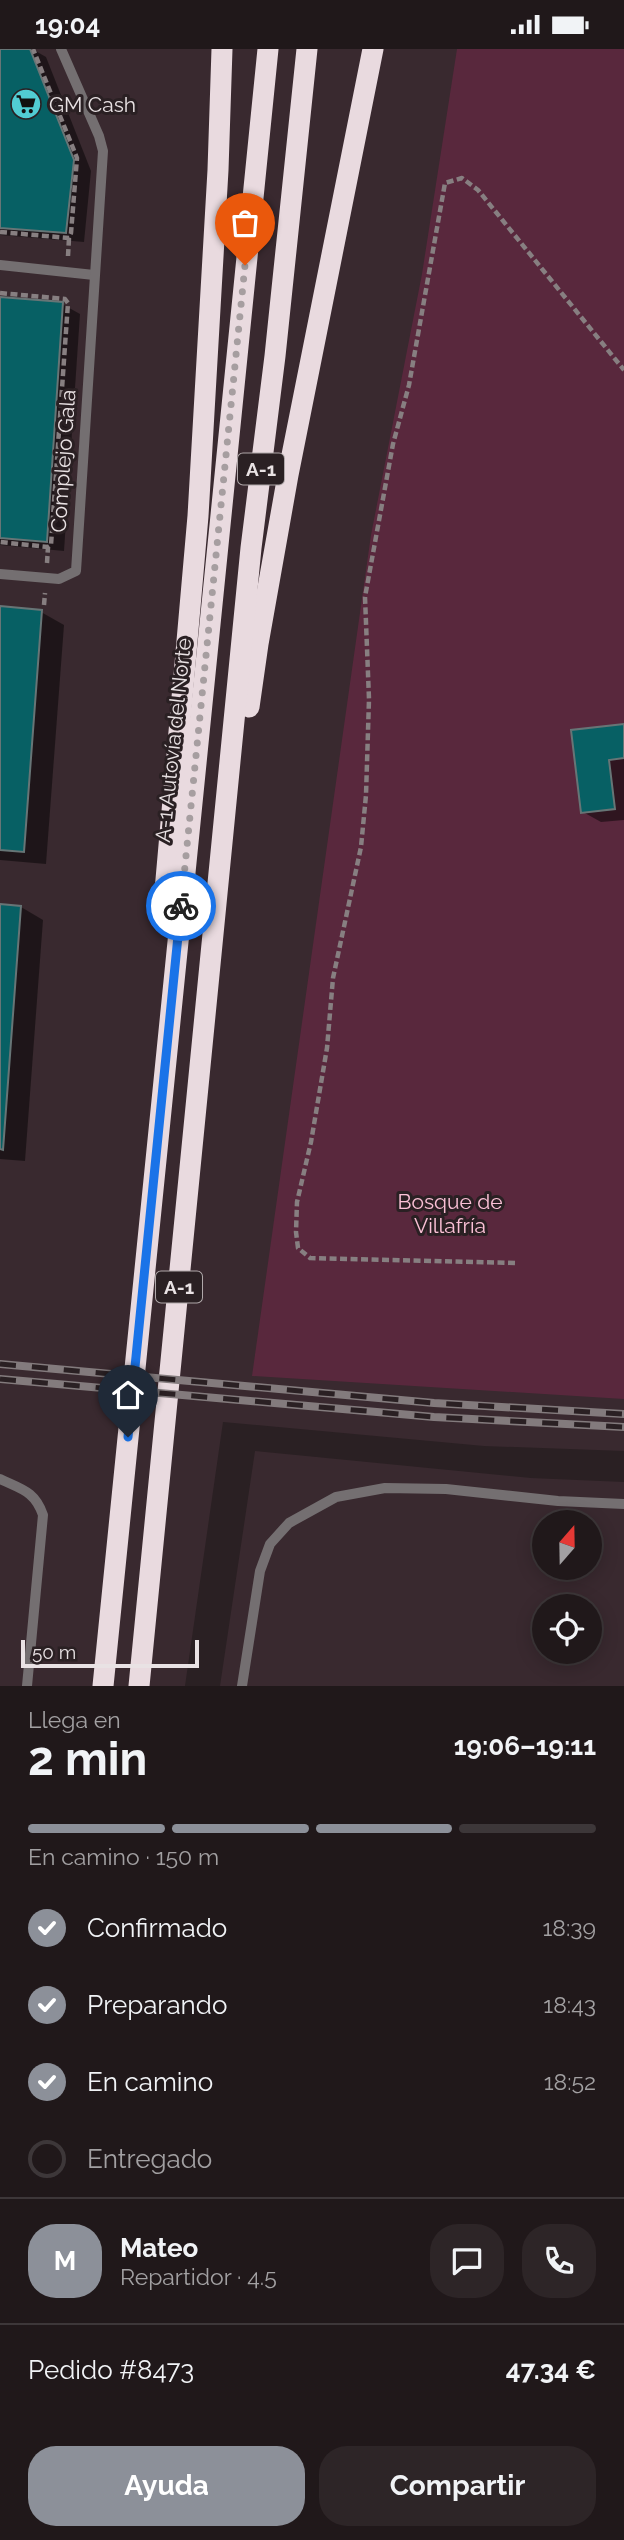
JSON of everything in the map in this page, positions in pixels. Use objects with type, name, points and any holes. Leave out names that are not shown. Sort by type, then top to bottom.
[{"type":"highway","points":[[178,935],[165,891],[198,516],[222,49]]},
{"type":"highway","name":"A-1 Autovía del Norte","points":[[103,1686],[268,49]]},
{"type":"highway","name":"A-1","points":[[139,1686],[251,548],[275,356],[307,49]]},
{"type":"highway","name":"A-1","points":[[218,889],[235,816],[258,644],[288,475],[373,49]]},
{"type":"lane","name":"Complejo Gala","points":[[0,574],[59,579],[76,571],[103,151],[61,49]]},
{"type":"lane","points":[[0,265],[94,275]]},
{"type":"lane","points":[[0,1479],[26,1490],[38,1501],[43,1515],[27,1686]]},
{"type":"lane","points":[[242,1686],[260,1571],[270,1544],[289,1523],[336,1497],[385,1488],[446,1489],[558,1501],[624,1504]]},
{"type":"path","points":[[0,232],[69,238],[71,233],[78,158],[33,49]]},
{"type":"path","points":[[515,1263],[310,1258],[298,1248],[296,1232],[297,1202],[311,1142],[327,1048],[333,978],[361,847],[366,795],[369,699],[365,597],[393,444],[409,385],[445,183],[462,178],[478,190],[624,370]]},
{"type":"path","points":[[0,293],[65,299],[68,303],[51,545],[48,547],[0,542]]},
{"type":"shaded area","points":[[0,49],[624,49],[624,1451],[484,1446],[223,1422],[185,1686],[0,1686]]},
{"type":"shaded area","points":[[255,1451],[531,1478],[624,1482],[624,1686],[220,1686]]},
{"type":"green space","name":"Bosque de Villafría","points":[[457,49],[624,49],[624,1399],[252,1376],[371,535],[422,274]]},
{"type":"building","name":"GM Cash","points":[[0,49],[30,49],[74,160],[66,233],[0,228]]},
{"type":"building","points":[[0,297],[63,302],[47,542],[0,538]]},
{"type":"building","points":[[0,606],[42,610],[24,852],[0,850]]},
{"type":"building","points":[[624,724],[624,758],[609,760],[615,809],[581,813],[571,730]]},
{"type":"building","points":[[0,904],[21,906],[3,1150],[0,1149]]},
{"type":"railway","points":[[0,1364],[434,1403],[624,1414]]},
{"type":"railway","points":[[0,1379],[434,1417],[624,1427]]},
{"type":"way so far","points":[[181,906],[245,265]]},
{"type":"place","name":"GM Cash","points":[[26,104]]},
{"type":"route","points":[[128,1437],[181,906]]}]
